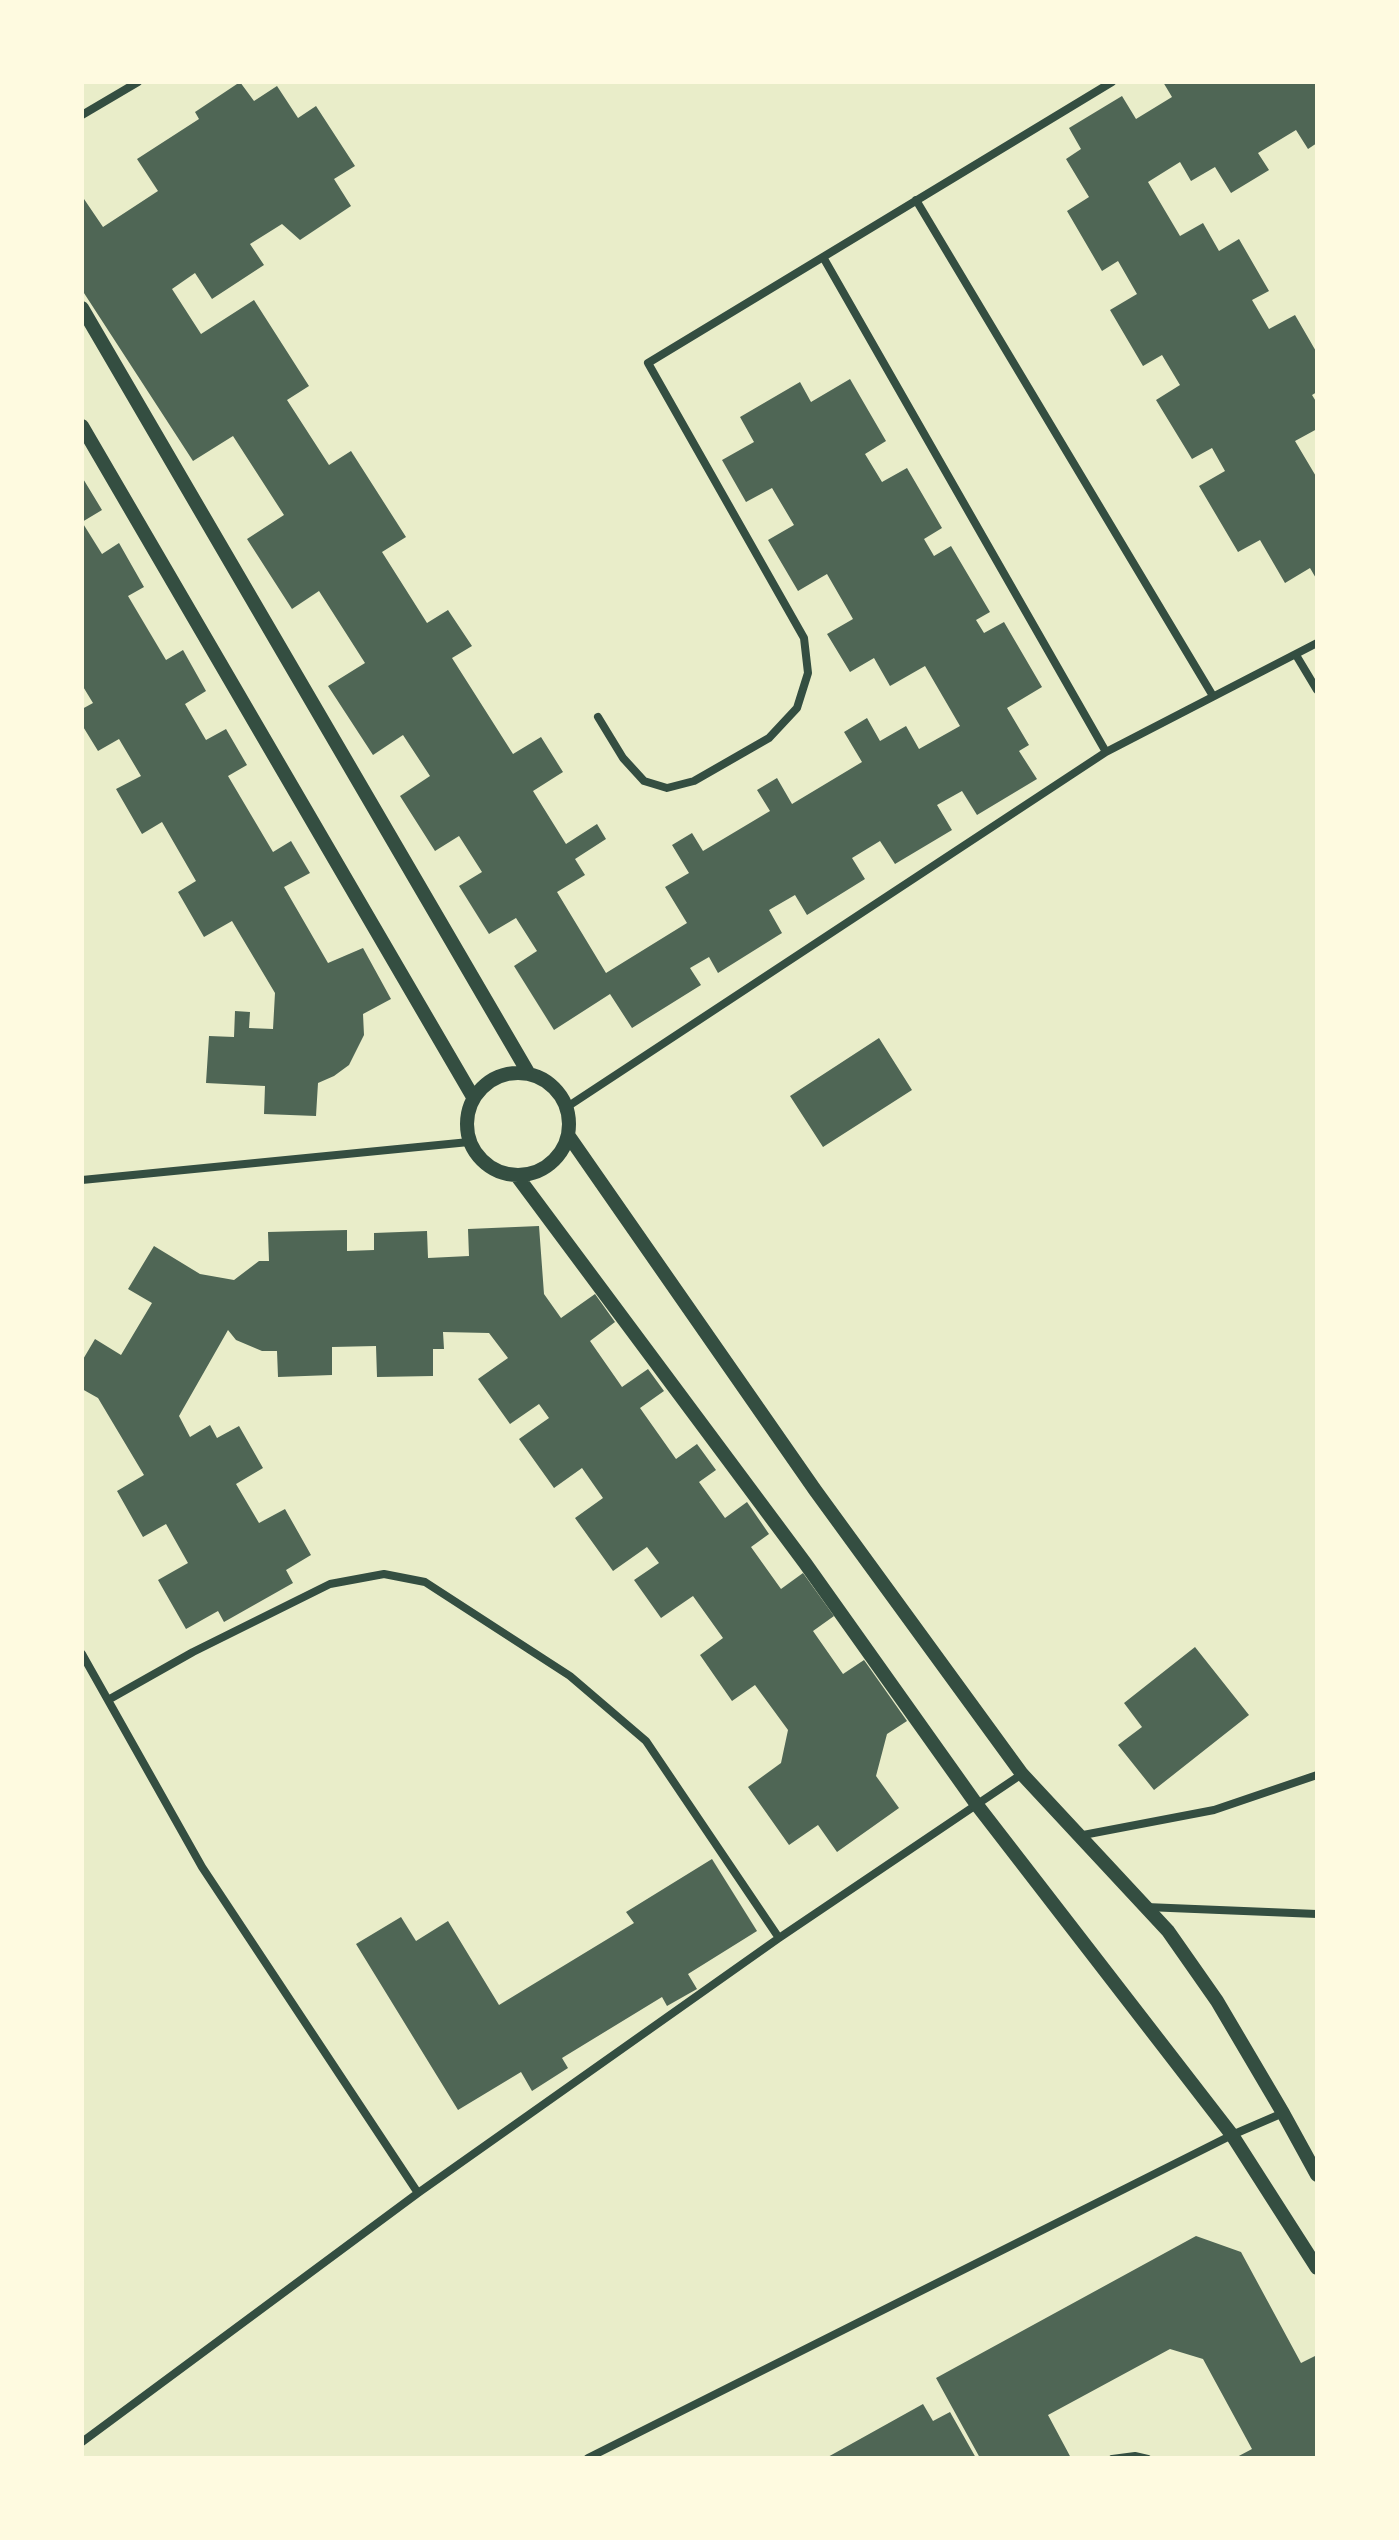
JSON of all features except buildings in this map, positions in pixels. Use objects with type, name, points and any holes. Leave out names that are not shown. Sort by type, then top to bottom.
[{"type":"street","points":[[82,115],[138,82]]},
{"type":"street","points":[[598,717],[623,758],[644,781],[667,788],[694,781],[769,738],[797,708],[808,673],[804,638],[648,363],[1112,82]]},
{"type":"street","points":[[916,200],[1213,696]]},
{"type":"street","points":[[823,257],[1106,752]]},
{"type":"street","points":[[82,308],[529,1074]]},
{"type":"street","points":[[82,426],[473,1097]]},
{"type":"street","points":[[567,1107],[1106,752],[1317,643]]},
{"type":"street","points":[[1296,655],[1317,690]]},
{"type":"street","points":[[512,1072],[529,1074],[555,1087],[567,1107],[568,1135],[562,1152],[546,1169],[517,1176],[500,1174],[481,1161],[469,1142],[466,1119],[473,1097],[490,1080],[512,1072]]},
{"type":"street","points":[[568,1135],[815,1490],[1022,1774],[1168,1931],[1217,2001],[1317,2175]]},
{"type":"street","points":[[82,1180],[469,1142]]},
{"type":"street","points":[[517,1176],[805,1563],[977,1805],[1232,2135],[1317,2268]]},
{"type":"street","points":[[108,1700],[193,1652],[330,1584],[384,1574],[425,1582],[570,1676],[646,1741],[779,1938]]},
{"type":"street","points":[[82,1654],[202,1867],[418,2193]]},
{"type":"street","points":[[82,2442],[418,2193],[779,1938],[1022,1774]]},
{"type":"street","points":[[1078,1836],[1214,1810],[1317,1775]]},
{"type":"street","points":[[1143,1906],[1317,1914]]},
{"type":"street","points":[[588,2458],[1232,2135],[1283,2113]]},
{"type":"lane","points":[[1112,2458],[1135,2455],[1148,2458]]}]
